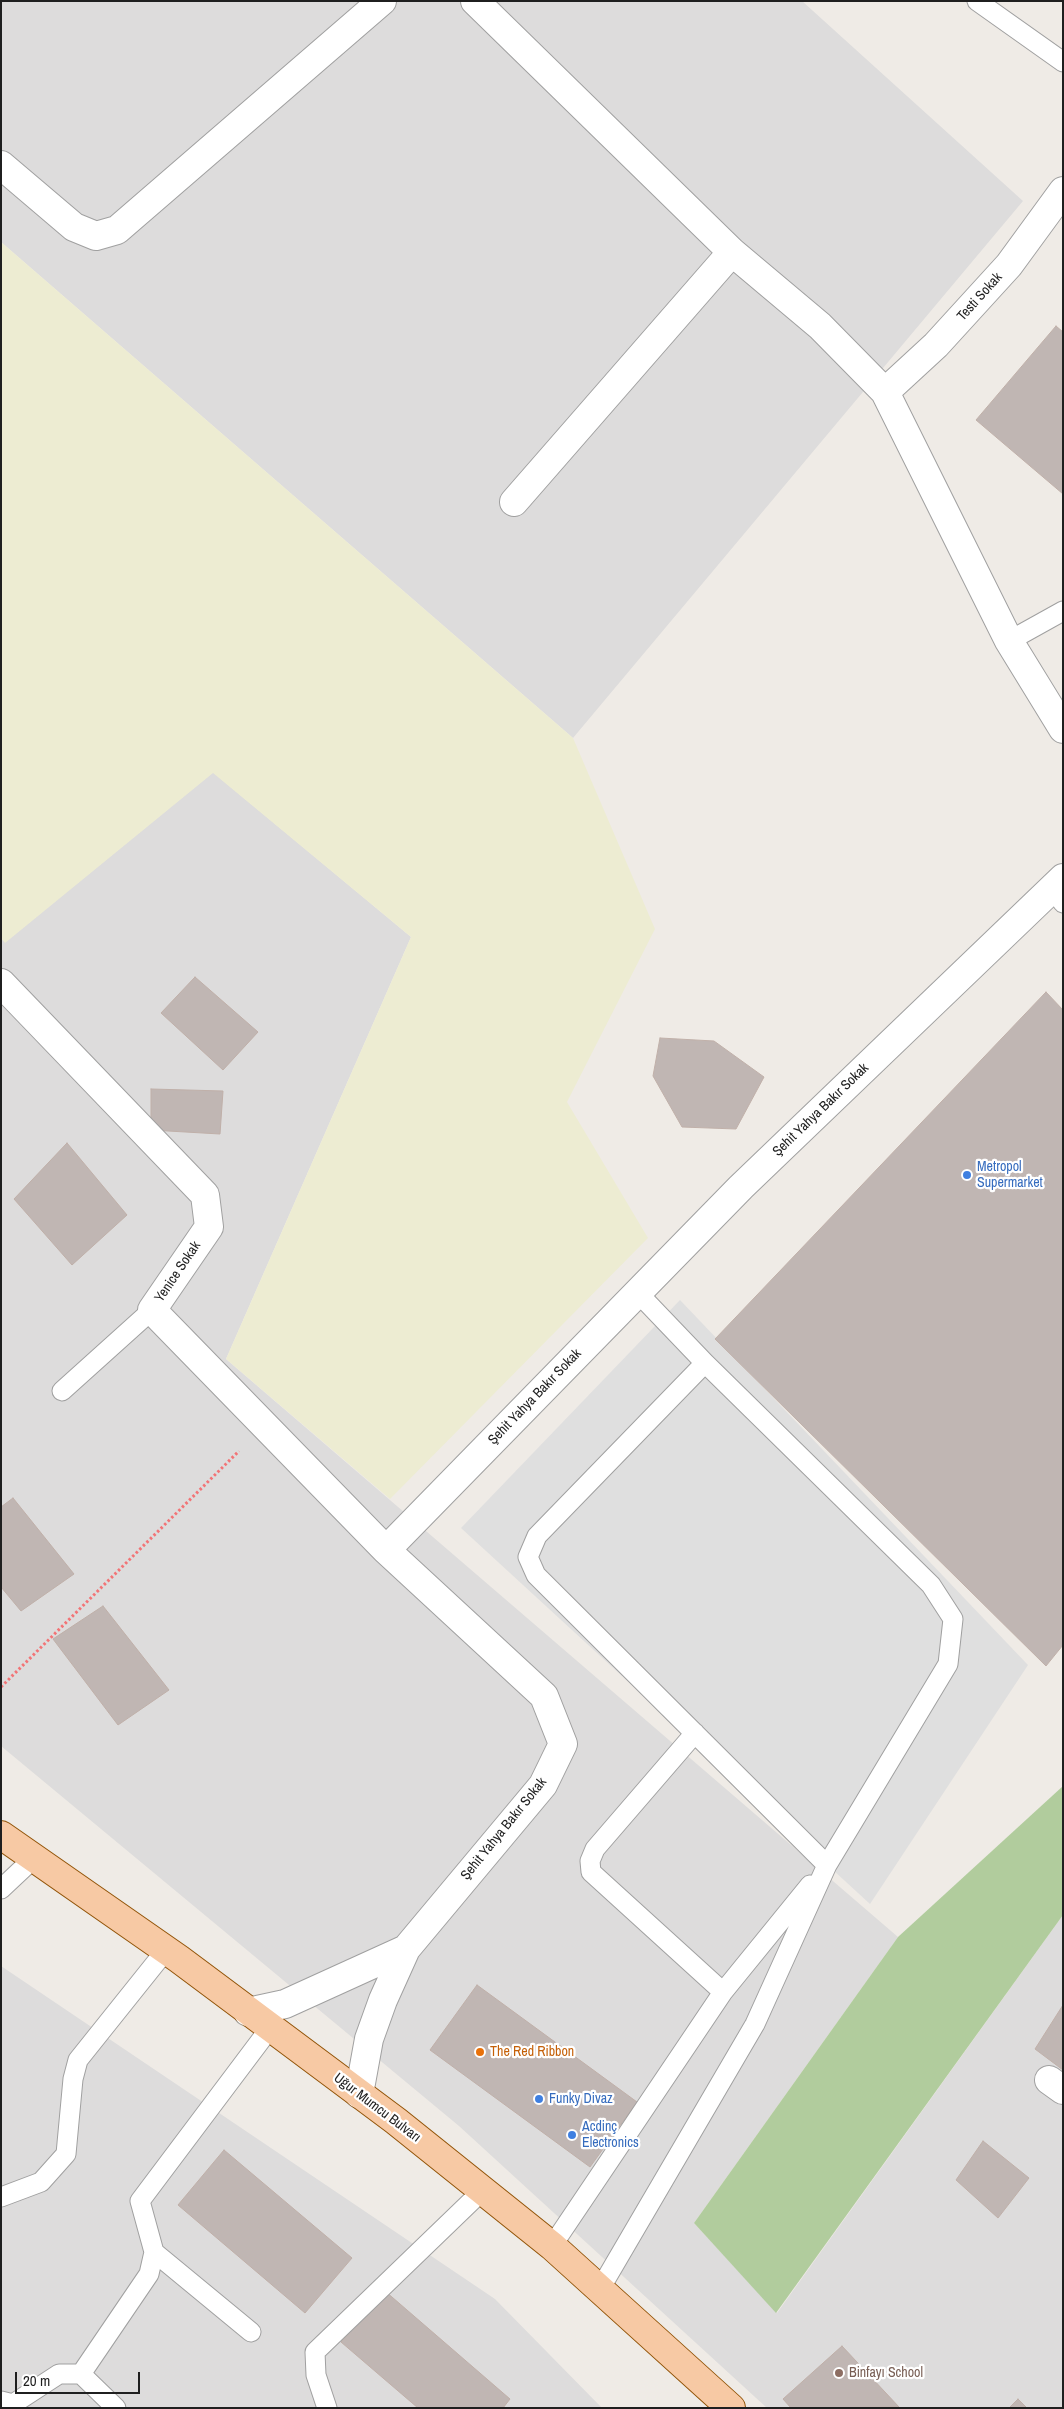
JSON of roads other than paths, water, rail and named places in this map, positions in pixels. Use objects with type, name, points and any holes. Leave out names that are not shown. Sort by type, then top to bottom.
[{"type":"main road","name":"Uğur Mumcu Bulvarı","points":[[1,1835],[166,1950],[359,2094],[552,2246],[731,2408]]},
{"type":"street","points":[[1,165],[74,227],[96,236],[117,230],[382,1]]},
{"type":"street","points":[[475,1],[732,252],[820,326],[885,392],[1009,642],[1063,729]]},
{"type":"street","name":"Testi Sokak","points":[[885,392],[936,346],[1009,265],[1063,191]]},
{"type":"street","points":[[514,502],[732,252]]},
{"type":"street","name":"Şehit Yahya Bakır Sokak","points":[[406,1949],[543,1785],[563,1744],[544,1696],[386,1550],[748,1180],[1059,890]]},
{"type":"street","name":"Yenice Sokak","points":[[1,983],[205,1195],[209,1227],[152,1310],[386,1550]]},
{"type":"street","points":[[248,2012],[285,2004],[406,1949]]},
{"type":"street","points":[[359,2094],[369,2039],[383,2000],[406,1949]]},
{"type":"lane","points":[[977,1],[1063,62]]},
{"type":"lane","points":[[1009,642],[1063,612]]},
{"type":"lane","points":[[600,2289],[755,2024],[827,1864],[948,1664],[952,1619],[931,1585],[705,1363],[638,1292]]},
{"type":"lane","points":[[62,1392],[152,1310]]},
{"type":"lane","points":[[705,1363],[536,1536],[528,1557],[536,1575],[827,1864]]},
{"type":"lane","points":[[695,1733],[595,1849],[590,1861],[591,1872],[723,1992]]},
{"type":"lane","points":[[1,1889],[34,1858]]},
{"type":"lane","points":[[552,2246],[723,1992],[827,1864]]},
{"type":"lane","points":[[1,2197],[41,2182],[66,2154],[73,2079],[78,2060],[166,1950]]},
{"type":"lane","points":[[81,2374],[148,2274],[154,2252],[140,2201],[270,2028]]},
{"type":"lane","points":[[326,2408],[316,2375],[315,2352],[482,2191]]},
{"type":"lane","points":[[154,2252],[251,2332]]},
{"type":"lane","points":[[1,2401],[13,2404],[59,2374],[81,2374],[116,2408]]},
{"type":"place","name":"Metropol Supermarket","points":[[967,1175]]},
{"type":"place","name":"The Red Ribbon","points":[[480,2052]]},
{"type":"place","name":"Funky Divaz","points":[[539,2099]]},
{"type":"place","name":"Acdinç Electronics","points":[[572,2135]]},
{"type":"place","name":"Binfayı School","points":[[839,2373]]}]
